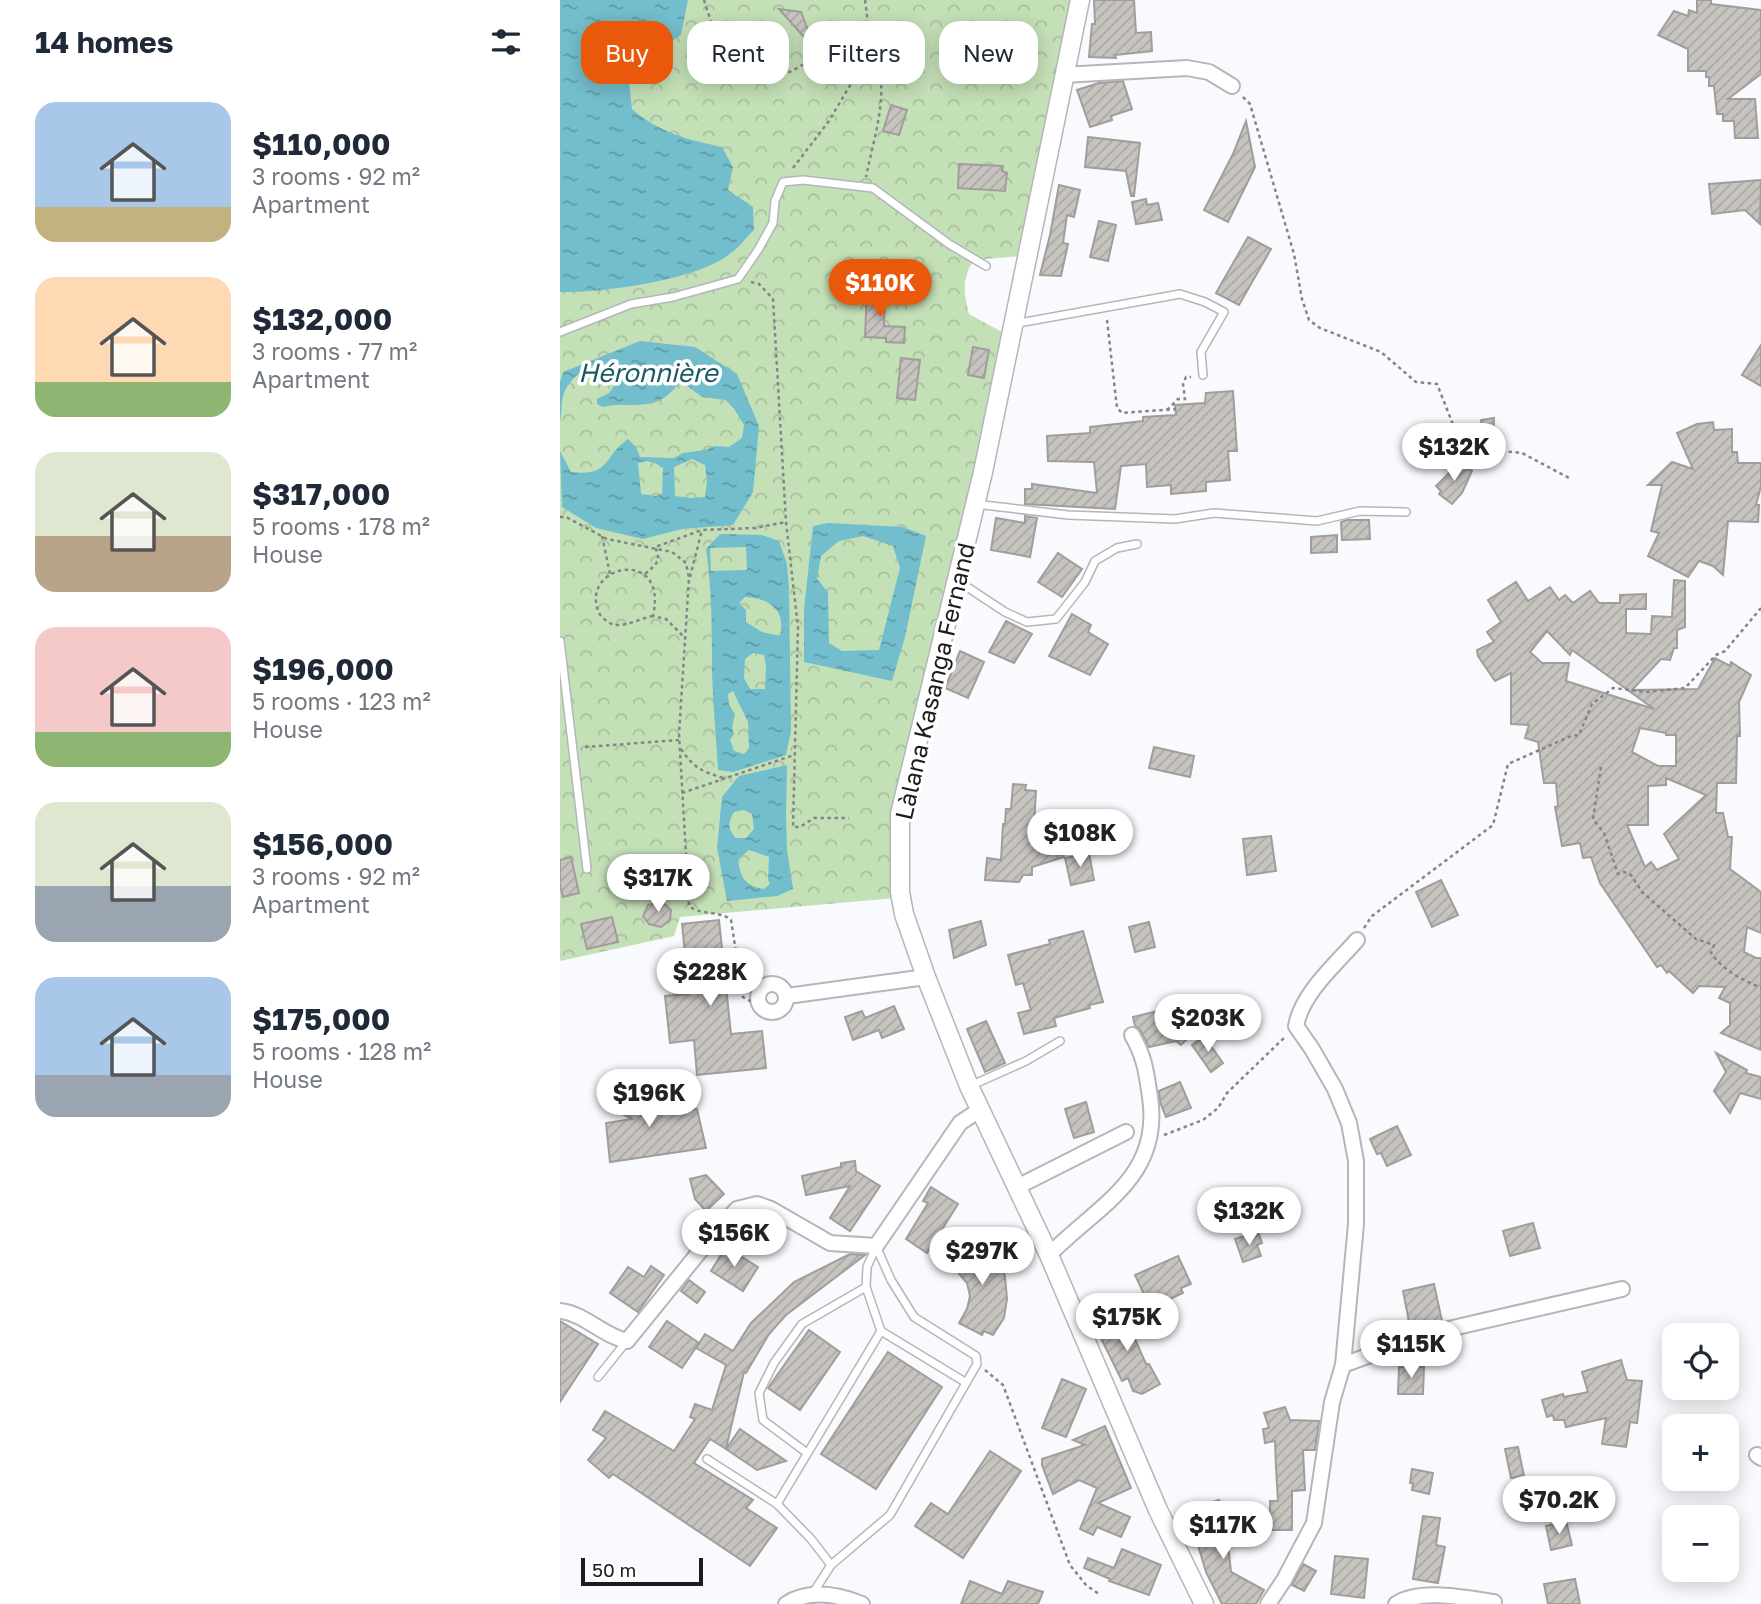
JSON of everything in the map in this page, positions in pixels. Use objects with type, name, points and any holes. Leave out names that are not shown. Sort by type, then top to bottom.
[{"type":"street","name":"Làlana Kasanga Fernand","points":[[1080,0],[958,581],[900,814],[900,892],[904,914],[926,977],[969,1086],[1049,1255],[1158,1510],[1203,1604]]},
{"type":"street","points":[[1063,75],[1186,68],[1209,72],[1232,86]]},
{"type":"street","points":[[1269,1604],[1314,1523],[1332,1402],[1343,1365],[1356,1224],[1356,1161],[1349,1124],[1335,1089],[1296,1026],[1298,1014],[1315,989],[1357,940]]},
{"type":"street","points":[[757,1000],[760,1007],[766,1011],[777,1011],[785,1004],[787,996],[926,977]]},
{"type":"street","points":[[1049,1255],[1128,1182],[1144,1158],[1149,1142],[1152,1112],[1144,1058],[1132,1035]]},
{"type":"street","points":[[560,1311],[569,1312],[613,1338],[627,1341],[718,1229],[737,1209],[757,1204],[772,1209],[830,1244],[876,1247],[960,1123],[981,1109]]},
{"type":"street","points":[[1017,1187],[1126,1132]]},
{"type":"street","points":[[1343,1365],[1457,1326],[1622,1289]]},
{"type":"street","points":[[786,1604],[813,1593],[847,1598],[862,1604]]},
{"type":"street","points":[[1396,1604],[1405,1598],[1445,1595],[1494,1602]]},
{"type":"lane","points":[[560,331],[631,304],[673,298],[737,279],[773,223],[775,201],[783,182],[803,180],[873,188],[949,244],[986,265]]},
{"type":"lane","points":[[1013,324],[1180,294],[1224,312],[1201,352],[1203,375]]},
{"type":"lane","points":[[975,504],[1068,514],[1175,519],[1214,513],[1317,521],[1360,511],[1406,512]]},
{"type":"lane","points":[[958,581],[1005,612],[1027,622],[1056,619],[1085,582],[1095,561],[1117,548],[1137,544]]},
{"type":"lane","points":[[560,640],[587,869]]},
{"type":"lane","points":[[969,1086],[1026,1061],[1060,1041]]},
{"type":"lane","points":[[876,1247],[867,1267],[866,1287],[881,1331],[965,1382]]},
{"type":"lane","points":[[813,1593],[831,1565],[890,1515],[977,1364],[976,1356],[914,1317],[891,1280],[876,1247]]},
{"type":"lane","points":[[807,1453],[763,1420],[759,1393],[774,1363],[802,1324],[866,1287]]},
{"type":"lane","points":[[777,1504],[881,1331]]},
{"type":"lane","points":[[598,1377],[627,1341]]},
{"type":"lane","points":[[707,1459],[777,1504],[811,1539],[831,1565]]},
{"type":"path","points":[[704,0],[710,22],[738,47],[765,79],[773,79],[803,64]]},
{"type":"path","points":[[865,0],[868,21]]},
{"type":"path","points":[[783,182],[829,121],[850,84]]},
{"type":"path","points":[[863,187],[881,102],[880,84]]},
{"type":"path","points":[[1232,86],[1250,104],[1294,254],[1301,299],[1310,320],[1320,328],[1381,352],[1416,382],[1437,384],[1452,422],[1456,444],[1522,453],[1569,478]]},
{"type":"path","points":[[737,279],[759,284],[773,299],[786,522],[798,627],[793,827],[800,827],[814,818],[849,818]]},
{"type":"path","points":[[1105,306],[1117,408],[1122,414],[1176,409]]},
{"type":"path","points":[[1167,410],[1178,399],[1185,399],[1183,384],[1186,377],[1203,375]]},
{"type":"path","points":[[560,517],[566,517],[602,537],[673,552],[686,563],[689,578]]},
{"type":"path","points":[[655,547],[702,530],[755,528],[786,522]]},
{"type":"path","points":[[702,530],[689,578],[679,740],[689,906],[697,913],[724,914],[731,920],[743,997],[750,1001],[757,1000]]},
{"type":"path","points":[[602,537],[610,574]]},
{"type":"path","points":[[645,575],[657,562],[659,555],[655,547]]},
{"type":"path","points":[[653,616],[657,599],[650,580],[645,575],[627,569],[610,574],[598,589],[596,601],[600,616],[616,625],[653,616],[666,620],[685,639]]},
{"type":"path","points":[[1357,940],[1372,916],[1493,825],[1508,764],[1571,736],[1579,736],[1592,704],[1613,688],[1647,692],[1685,688],[1716,655],[1725,651],[1761,608]]},
{"type":"path","points":[[572,748],[679,740]]},
{"type":"path","points":[[680,746],[691,764],[703,772],[725,778]]},
{"type":"path","points":[[682,793],[794,755]]},
{"type":"path","points":[[1601,767],[1593,819],[1604,832],[1618,874],[1624,872],[1631,875],[1642,892],[1671,919],[1696,939],[1714,945],[1711,953],[1730,973],[1761,988]]},
{"type":"path","points":[[1149,1142],[1203,1120],[1218,1108],[1227,1093],[1296,1026]]},
{"type":"path","points":[[977,1364],[1003,1385],[1070,1565],[1086,1585],[1099,1594]]},
{"type":"green space","points":[[560,0],[1079,0],[1021,256],[974,260],[965,280],[969,314],[1002,332],[961,533],[914,719],[896,898],[680,917],[674,936],[560,961]]},
{"type":"water","points":[[560,0],[688,0],[681,35],[673,40],[673,21],[581,21],[581,84],[629,84],[632,109],[652,124],[674,134],[722,147],[733,167],[728,190],[753,207],[754,230],[734,251],[697,271],[624,287],[560,292]]},
{"type":"water","name":"Héronnière","points":[[640,341],[695,347],[737,374],[759,426],[753,492],[733,525],[682,529],[643,539],[596,528],[562,507],[560,451],[571,472],[584,473],[600,468],[628,439],[636,447],[640,457],[674,458],[683,453],[715,446],[729,447],[742,438],[744,425],[726,400],[702,397],[682,382],[666,397],[653,403],[603,407],[597,404],[597,399],[609,393],[619,379],[614,369],[600,364],[585,369],[567,387],[563,396],[560,422],[560,382],[563,372]],"holes":[[[692,459],[705,465],[705,497],[675,496],[674,467]],[[646,461],[663,468],[662,494],[641,494],[638,463]]]},
{"type":"water","points":[[828,523],[903,527],[926,536],[905,637],[892,681],[804,662],[804,610],[813,526]],"holes":[[[863,536],[893,546],[900,568],[879,650],[842,651],[829,643],[828,592],[817,579],[821,556],[839,541]]]},
{"type":"water","points":[[720,534],[762,535],[779,541],[787,564],[791,731],[786,755],[733,772],[718,770],[712,684],[711,595],[706,549]],"holes":[[[746,547],[747,570],[711,571],[710,548]],[[745,597],[754,598],[774,607],[781,619],[780,636],[762,632],[746,622],[746,610],[739,603]],[[753,653],[764,655],[765,689],[750,689],[744,678],[745,659]],[[733,691],[748,722],[749,748],[744,754],[734,751],[730,740],[734,734],[732,728],[735,714],[729,705],[728,694]]]},
{"type":"water","points":[[787,765],[787,850],[793,889],[777,896],[727,901],[717,847],[722,797],[739,776]],"holes":[[[744,810],[752,814],[754,829],[746,838],[736,838],[729,825],[734,812]],[[749,850],[769,857],[770,884],[764,889],[748,883],[740,871],[738,859]]]},
{"type":"building","points":[[1094,0],[1134,0],[1136,33],[1151,32],[1152,51],[1115,55],[1116,58],[1089,57],[1092,24],[1095,24]]},
{"type":"building","points":[[1697,0],[1711,0],[1711,4],[1761,10],[1761,74],[1728,99],[1755,99],[1758,138],[1735,138],[1734,121],[1723,121],[1723,114],[1717,114],[1714,86],[1709,86],[1706,71],[1688,71],[1688,49],[1658,35],[1674,11],[1688,16],[1689,10],[1697,13]]},
{"type":"building","points":[[779,9],[801,12],[804,21],[803,36]]},
{"type":"building","points":[[1123,81],[1132,109],[1111,116],[1112,120],[1090,127],[1077,90],[1099,83]]},
{"type":"building","points":[[891,105],[907,110],[899,135],[883,131]]},
{"type":"building","points":[[1246,121],[1255,167],[1228,222],[1204,210],[1233,154]]},
{"type":"building","points":[[1088,137],[1140,143],[1134,196],[1131,196],[1126,171],[1085,167]]},
{"type":"building","points":[[959,164],[1003,166],[1002,171],[1007,173],[1005,191],[958,188]]},
{"type":"building","points":[[1761,180],[1760,224],[1745,210],[1712,214],[1709,184]]},
{"type":"building","points":[[1059,185],[1080,190],[1074,217],[1067,215],[1063,243],[1068,244],[1061,276],[1040,275],[1050,235]]},
{"type":"building","points":[[1146,199],[1147,205],[1158,203],[1162,220],[1136,224],[1132,202]]},
{"type":"building","points":[[1099,221],[1116,225],[1108,261],[1090,257]]},
{"type":"building","points":[[1248,237],[1271,249],[1239,305],[1216,293]]},
{"type":"building","points":[[867,289],[885,290],[884,326],[905,327],[904,343],[886,342],[886,338],[865,337]]},
{"type":"building","points":[[1761,345],[1761,386],[1742,375]]},
{"type":"building","points":[[973,347],[989,350],[984,378],[968,375]]},
{"type":"building","points":[[901,358],[920,360],[915,400],[897,398]]},
{"type":"building","points":[[1233,391],[1237,451],[1228,451],[1230,480],[1206,482],[1206,491],[1171,494],[1171,485],[1147,487],[1146,464],[1121,466],[1115,509],[1025,504],[1025,489],[1032,489],[1032,484],[1097,493],[1094,462],[1048,461],[1047,436],[1090,433],[1090,427],[1143,421],[1143,417],[1176,415],[1175,405],[1205,403],[1206,393]]},
{"type":"building","points":[[1494,418],[1493,457],[1485,458],[1481,420]]},
{"type":"building","points":[[1713,422],[1714,430],[1732,429],[1732,452],[1737,452],[1738,463],[1761,463],[1761,486],[1756,505],[1759,505],[1758,522],[1728,521],[1723,575],[1713,566],[1699,561],[1688,577],[1648,556],[1659,533],[1651,531],[1662,485],[1648,485],[1672,462],[1693,469],[1677,433],[1697,424]]},
{"type":"building","points":[[1455,463],[1472,471],[1462,493],[1452,504],[1439,494],[1441,491],[1436,486]]},
{"type":"building","points":[[1025,516],[1037,518],[1030,557],[991,550],[996,518],[1025,523]]},
{"type":"building","points":[[1369,520],[1370,539],[1342,540],[1341,522]]},
{"type":"building","points":[[1337,535],[1337,552],[1311,553],[1311,537]]},
{"type":"building","points":[[1058,553],[1082,569],[1062,597],[1038,582]]},
{"type":"building","points":[[1674,580],[1685,581],[1685,627],[1677,630],[1677,648],[1674,648],[1670,660],[1661,659],[1632,690],[1698,689],[1715,658],[1730,666],[1731,662],[1751,675],[1739,702],[1740,736],[1737,736],[1736,783],[1717,783],[1716,813],[1723,813],[1728,837],[1732,837],[1730,869],[1761,892],[1761,933],[1747,927],[1744,952],[1761,958],[1761,1050],[1721,1033],[1730,1025],[1730,1003],[1719,998],[1725,987],[1699,986],[1693,993],[1661,965],[1657,967],[1600,883],[1591,857],[1583,858],[1580,843],[1562,846],[1555,807],[1558,806],[1556,783],[1544,783],[1538,742],[1525,738],[1529,725],[1511,724],[1511,673],[1495,681],[1478,656],[1477,650],[1494,642],[1487,632],[1501,622],[1488,600],[1516,582],[1528,601],[1550,587],[1559,600],[1565,595],[1573,603],[1590,591],[1599,603],[1620,603],[1620,595],[1646,594],[1646,609],[1626,609],[1626,633],[1651,634],[1652,616],[1672,617]],"holes":[[[1547,631],[1570,655],[1572,650],[1654,709],[1566,681],[1569,663],[1542,663],[1530,652]],[[1640,728],[1676,735],[1676,766],[1658,766],[1632,752]],[[1666,778],[1706,795],[1664,834],[1679,859],[1657,870],[1651,862],[1645,867],[1627,825],[1648,825],[1648,786],[1666,785]]]},
{"type":"building","points":[[1072,614],[1091,625],[1088,632],[1108,644],[1090,675],[1049,656]]},
{"type":"building","points":[[1006,621],[1032,634],[1014,663],[989,652]]},
{"type":"building","points":[[960,651],[984,662],[968,698],[945,688]]},
{"type":"building","points":[[1154,747],[1194,756],[1190,777],[1149,768]]},
{"type":"building","points":[[1013,784],[1026,785],[1025,790],[1036,791],[1033,842],[1056,835],[1064,857],[1032,867],[1032,875],[1023,875],[1019,882],[985,880],[987,858],[1001,860],[1003,824],[1006,809],[1011,809]]},
{"type":"building","points":[[1271,836],[1276,871],[1247,875],[1243,839]]},
{"type":"building","points":[[1089,853],[1094,880],[1071,885],[1065,858]]},
{"type":"building","points":[[571,857],[579,893],[563,897],[560,860]]},
{"type":"building","points":[[1441,880],[1458,915],[1432,927],[1416,892]]},
{"type":"building","points":[[661,901],[671,910],[670,920],[661,927],[649,924],[643,916],[648,905]]},
{"type":"building","points":[[612,917],[618,942],[587,949],[581,924]]},
{"type":"building","points":[[719,920],[731,1034],[762,1031],[766,1068],[697,1075],[694,1040],[670,1043],[665,996],[689,994],[682,924]]},
{"type":"building","points":[[981,921],[986,945],[954,958],[949,930]]},
{"type":"building","points":[[1149,922],[1155,947],[1135,952],[1129,927]]},
{"type":"building","points":[[1083,931],[1103,1002],[1054,1018],[1056,1026],[1024,1034],[1018,1013],[1031,1010],[1023,983],[1016,985],[1008,955],[1050,944],[1049,940]]},
{"type":"building","points":[[894,1006],[904,1029],[882,1038],[879,1030],[853,1040],[845,1017],[862,1011],[865,1018]]},
{"type":"building","points":[[1162,1010],[1166,1027],[1174,1019],[1191,1035],[1181,1045],[1176,1041],[1149,1047],[1141,1031],[1135,1026],[1133,1017]]},
{"type":"building","points":[[986,1021],[1005,1063],[985,1072],[967,1029]]},
{"type":"building","points":[[1204,1036],[1223,1063],[1211,1072],[1192,1045]]},
{"type":"building","points":[[1716,1053],[1747,1070],[1746,1073],[1761,1077],[1761,1099],[1740,1093],[1730,1113],[1714,1091],[1726,1072]]},
{"type":"building","points":[[1180,1082],[1191,1108],[1166,1117],[1159,1091]]},
{"type":"building","points":[[613,1083],[655,1107],[655,1115],[697,1109],[706,1148],[610,1162],[606,1123],[632,1119],[602,1103]]},
{"type":"building","points":[[1086,1102],[1094,1132],[1074,1138],[1065,1109]]},
{"type":"building","points":[[1397,1126],[1411,1155],[1387,1166],[1370,1139]]},
{"type":"building","points":[[855,1161],[856,1171],[880,1186],[850,1231],[830,1218],[850,1186],[806,1195],[802,1176]]},
{"type":"building","points":[[706,1175],[724,1194],[706,1211],[695,1199],[690,1179]]},
{"type":"building","points":[[931,1187],[958,1204],[927,1253],[906,1239],[928,1203],[923,1201]]},
{"type":"building","points":[[1533,1223],[1540,1248],[1510,1256],[1503,1231]]},
{"type":"building","points":[[1258,1232],[1262,1243],[1257,1245],[1261,1256],[1243,1262],[1235,1239]]},
{"type":"building","points":[[973,1236],[987,1245],[1001,1263],[1005,1277],[1007,1299],[1004,1318],[993,1335],[984,1331],[982,1335],[959,1323],[967,1309],[970,1296],[967,1283],[951,1264]]},
{"type":"building","points":[[726,1247],[758,1267],[743,1291],[711,1271]]},
{"type":"building","points":[[850,1254],[865,1255],[786,1315],[769,1334],[746,1373],[744,1372],[726,1449],[710,1439],[694,1463],[753,1500],[746,1508],[777,1528],[750,1566],[613,1474],[609,1478],[588,1460],[606,1438],[593,1430],[605,1411],[674,1451],[695,1419],[690,1417],[695,1404],[712,1410],[726,1365],[696,1348],[705,1334],[733,1351],[751,1323],[794,1282]]},
{"type":"building","points":[[1178,1256],[1191,1284],[1181,1288],[1183,1293],[1166,1301],[1164,1296],[1148,1303],[1135,1275]]},
{"type":"building","points":[[651,1266],[664,1275],[638,1312],[610,1293],[628,1267],[644,1277]]},
{"type":"building","points":[[689,1280],[705,1292],[697,1303],[681,1291]]},
{"type":"building","points":[[1434,1284],[1442,1321],[1410,1327],[1403,1291]]},
{"type":"building","points":[[1119,1303],[1137,1334],[1134,1337],[1146,1364],[1149,1364],[1160,1384],[1142,1394],[1133,1391],[1128,1378],[1122,1381],[1096,1328],[1108,1324],[1110,1317],[1118,1319]]},
{"type":"building","points":[[560,1321],[598,1344],[560,1402]]},
{"type":"building","points":[[667,1321],[699,1343],[682,1368],[649,1347]]},
{"type":"building","points":[[809,1330],[840,1352],[800,1410],[768,1388]]},
{"type":"building","points":[[888,1352],[942,1387],[876,1489],[821,1454]]},
{"type":"building","points":[[1621,1360],[1627,1380],[1642,1381],[1637,1423],[1630,1422],[1626,1447],[1602,1444],[1606,1418],[1566,1427],[1564,1420],[1554,1420],[1553,1415],[1547,1417],[1542,1400],[1563,1394],[1564,1397],[1588,1392],[1582,1372]]},
{"type":"building","points":[[1399,1367],[1424,1367],[1423,1394],[1398,1394]]},
{"type":"building","points":[[1062,1379],[1086,1389],[1066,1437],[1042,1428]]},
{"type":"building","points":[[1285,1407],[1290,1420],[1319,1421],[1315,1450],[1303,1450],[1305,1490],[1292,1491],[1292,1530],[1270,1530],[1270,1501],[1278,1501],[1275,1441],[1265,1443],[1263,1429],[1269,1428],[1264,1413]]},
{"type":"building","points":[[1105,1426],[1131,1488],[1098,1503],[1130,1517],[1121,1537],[1097,1527],[1093,1535],[1080,1529],[1097,1488],[1079,1480],[1053,1494],[1042,1465],[1042,1459],[1085,1445],[1073,1440]]},
{"type":"building","points":[[740,1429],[786,1461],[757,1470],[726,1449]]},
{"type":"building","points":[[1518,1447],[1524,1476],[1511,1478],[1505,1449]]},
{"type":"building","points":[[990,1451],[1021,1471],[963,1558],[915,1526],[931,1503],[948,1514]]},
{"type":"building","points":[[1412,1469],[1433,1473],[1429,1494],[1412,1490]]},
{"type":"building","points":[[1219,1500],[1226,1522],[1220,1524],[1229,1553],[1231,1572],[1264,1590],[1256,1604],[1222,1604],[1206,1572],[1197,1542],[1208,1539],[1199,1506]]},
{"type":"building","points":[[1596,1501],[1598,1517],[1576,1520],[1574,1503]]},
{"type":"building","points":[[1423,1516],[1440,1518],[1436,1545],[1445,1547],[1438,1583],[1413,1579]]},
{"type":"building","points":[[1566,1521],[1572,1545],[1551,1550],[1546,1526]]},
{"type":"building","points":[[1122,1549],[1161,1565],[1149,1595],[1109,1581],[1110,1579],[1084,1568],[1088,1558],[1114,1568]]},
{"type":"building","points":[[1335,1556],[1368,1559],[1364,1598],[1331,1594]]},
{"type":"building","points":[[1303,1564],[1316,1571],[1304,1591],[1292,1585]]},
{"type":"building","points":[[1575,1579],[1580,1604],[1548,1604],[1544,1584]]},
{"type":"building","points":[[970,1581],[1002,1594],[1008,1581],[1043,1592],[1038,1604],[961,1604]]}]
